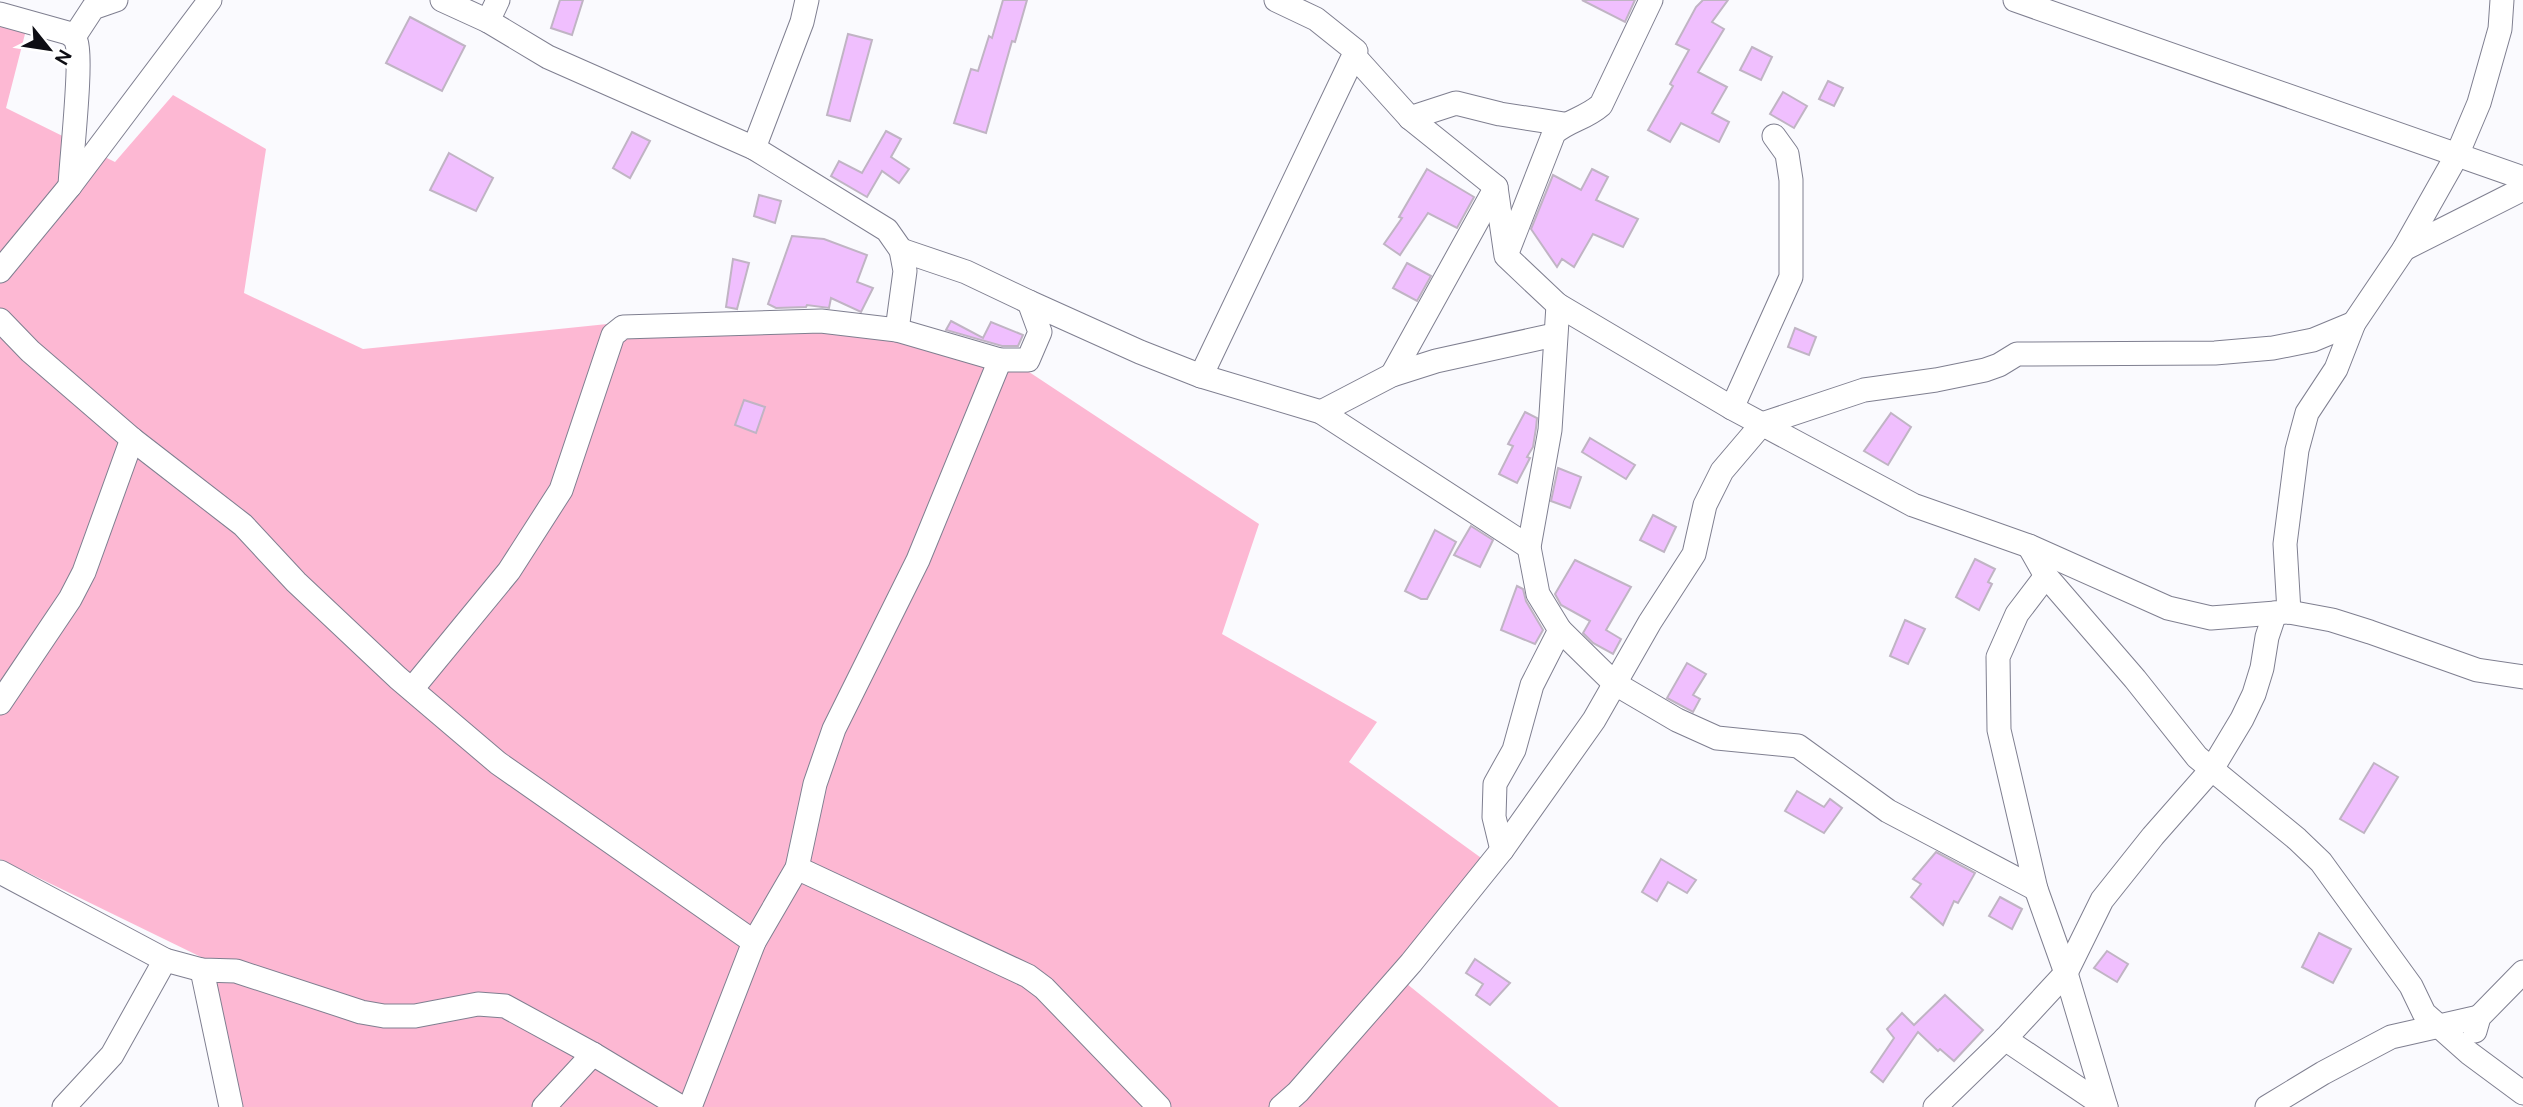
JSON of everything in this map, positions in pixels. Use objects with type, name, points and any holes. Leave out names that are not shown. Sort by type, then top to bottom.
[{"type":"street","points":[[74,37],[93,8],[116,0]]},
{"type":"street","points":[[0,271],[70,186],[209,0]]},
{"type":"street","points":[[442,0],[488,21],[548,57],[754,148],[887,230],[901,250],[905,271],[897,330]]},
{"type":"street","points":[[488,21],[498,0]]},
{"type":"street","points":[[754,148],[802,22],[807,0]]},
{"type":"street","points":[[1201,376],[1355,57],[1356,51],[1316,9],[1276,0]]},
{"type":"street","points":[[1506,256],[1554,133],[1564,124],[1588,116],[1601,105],[1651,0]]},
{"type":"street","points":[[2015,0],[2523,178]]},
{"type":"street","points":[[1935,1107],[2005,1039],[2066,973],[2102,900],[2212,769],[2242,719],[2262,668],[2267,637],[2282,612],[2285,544],[2297,450],[2307,413],[2336,369],[2354,323],[2404,249],[2457,155],[2479,103],[2500,29],[2502,0]]},
{"type":"street","points":[[0,13],[74,37],[77,43],[78,71],[70,186]]},
{"type":"street","points":[[1355,57],[1410,118],[1496,187],[1506,256],[1558,305],[1732,408],[1913,505],[2029,546],[2168,608],[2211,618],[2282,612],[2332,620],[2477,670],[2523,677]]},
{"type":"street","points":[[1410,118],[1456,103],[1500,114],[1564,124]]},
{"type":"street","points":[[1732,408],[1791,277],[1791,180],[1787,154],[1774,136]]},
{"type":"street","points":[[1392,375],[1496,187]]},
{"type":"street","points":[[2404,249],[2523,189]]},
{"type":"street","points":[[901,250],[966,272],[1140,352],[1201,376],[1321,412],[1529,547]]},
{"type":"street","points":[[412,689],[509,571],[561,490],[616,331],[623,327],[821,321],[897,330],[1000,360],[1028,360],[1040,332],[1029,302]]},
{"type":"street","points":[[1558,305],[1550,430],[1529,547],[1538,594],[1560,630],[1614,684],[1677,720],[1717,738],[1798,746],[1888,811],[2036,889]]},
{"type":"street","points":[[0,320],[30,351],[132,439],[243,526],[296,582],[498,764],[754,942]]},
{"type":"street","points":[[1281,1107],[1298,1092],[1411,963],[1502,850],[1594,720],[1666,594],[1694,554],[1705,505],[1722,471],[1762,424],[1864,390],[1985,370],[2017,354],[2201,353],[2273,348],[2313,340],[2354,323]]},
{"type":"street","points":[[1321,412],[1392,375],[1436,361],[1554,335]]},
{"type":"street","points":[[690,1107],[754,942],[797,868],[815,784],[834,729],[918,560],[1000,360]]},
{"type":"street","points":[[0,704],[70,599],[84,572],[132,439]]},
{"type":"street","points":[[2029,546],[2046,576],[2135,679],[2197,757],[2321,862],[2411,986],[2424,1013],[2469,1053],[2523,1093]]},
{"type":"street","points":[[2046,576],[2017,614],[1997,657],[1999,730],[2036,889],[2066,973],[2106,1107]]},
{"type":"street","points":[[1502,850],[1493,817],[1495,784],[1514,750],[1532,685],[1560,630]]},
{"type":"street","points":[[797,868],[1028,976],[1044,988],[1159,1107]]},
{"type":"street","points":[[0,872],[165,960],[202,971],[236,971],[361,1012],[384,1016],[415,1016],[478,1004],[505,1006],[593,1054],[681,1107]]},
{"type":"street","points":[[64,1107],[112,1055],[165,960]]},
{"type":"street","points":[[202,971],[230,1107]]},
{"type":"street","points":[[2469,1053],[2479,1017],[2523,972]]},
{"type":"street","points":[[2267,1107],[2391,1037],[2479,1017]]},
{"type":"street","points":[[2005,1039],[2106,1107]]},
{"type":"street","points":[[544,1107],[593,1054]]},
{"type":"shaded area","points":[[0,21],[26,30],[6,108],[115,162],[173,95],[266,149],[244,293],[363,349],[617,323],[905,335],[1017,364],[1259,524],[1222,634],[1377,722],[1349,762],[1484,860],[1391,971],[1559,1107],[242,1107],[203,958],[0,859]]},
{"type":"building","points":[[560,0],[583,0],[572,35],[551,28]]},
{"type":"building","points":[[1003,0],[1027,0],[1015,42],[1012,41],[986,133],[954,123],[971,69],[978,71],[989,36],[992,38]]},
{"type":"building","points":[[1582,0],[1635,0],[1625,22]]},
{"type":"building","points":[[1703,0],[1728,0],[1712,22],[1724,29],[1698,72],[1727,87],[1712,113],[1729,122],[1719,142],[1681,123],[1670,142],[1648,130],[1673,86],[1670,84],[1689,50],[1676,44],[1696,7]]},
{"type":"building","points":[[410,17],[465,46],[442,91],[386,63]]},
{"type":"building","points":[[848,34],[872,40],[850,121],[827,115]]},
{"type":"building","points":[[1752,47],[1772,57],[1761,80],[1740,70]]},
{"type":"building","points":[[1828,81],[1843,88],[1834,106],[1819,99]]},
{"type":"building","points":[[1783,92],[1807,106],[1794,128],[1770,114]]},
{"type":"building","points":[[886,131],[901,139],[891,157],[909,169],[899,183],[882,171],[867,197],[831,176],[839,161],[862,173]]},
{"type":"building","points":[[632,132],[650,141],[630,178],[613,168]]},
{"type":"building","points":[[449,153],[493,178],[476,211],[430,190]]},
{"type":"building","points":[[1427,169],[1474,197],[1457,228],[1428,213],[1400,255],[1384,244],[1402,218],[1399,217]]},
{"type":"building","points":[[1592,169],[1608,177],[1596,200],[1638,219],[1623,247],[1593,234],[1574,267],[1562,259],[1557,267],[1531,229],[1553,175],[1581,190]]},
{"type":"building","points":[[759,195],[781,201],[775,223],[754,216]]},
{"type":"building","points":[[792,236],[824,239],[867,255],[857,282],[873,288],[861,312],[831,298],[829,308],[807,305],[776,308],[768,304]]},
{"type":"building","points":[[733,259],[749,263],[737,309],[726,307]]},
{"type":"building","points":[[1407,263],[1431,276],[1417,301],[1393,288]]},
{"type":"building","points":[[951,321],[983,338],[991,322],[1023,335],[1018,346],[1002,346],[946,330]]},
{"type":"building","points":[[1795,328],[1816,337],[1809,355],[1788,347]]},
{"type":"building","points":[[744,400],[765,407],[756,433],[735,425]]},
{"type":"building","points":[[1525,412],[1537,418],[1536,428],[1533,447],[1527,457],[1530,458],[1517,483],[1499,474],[1513,446],[1508,444]]},
{"type":"building","points":[[1891,413],[1911,427],[1888,465],[1864,451]]},
{"type":"building","points":[[1590,438],[1635,465],[1626,479],[1582,452]]},
{"type":"building","points":[[1558,468],[1581,477],[1570,508],[1551,501]]},
{"type":"building","points":[[1653,515],[1676,527],[1664,552],[1640,540]]},
{"type":"building","points":[[1471,526],[1493,540],[1480,567],[1454,555]]},
{"type":"building","points":[[1435,530],[1456,542],[1427,599],[1421,599],[1405,591]]},
{"type":"building","points":[[1975,559],[1995,569],[1988,582],[1992,584],[1979,610],[1956,597]]},
{"type":"building","points":[[1575,560],[1631,587],[1606,630],[1621,639],[1613,654],[1593,643],[1583,633],[1590,621],[1561,605],[1555,594]]},
{"type":"building","points":[[1517,586],[1523,589],[1526,601],[1543,630],[1535,644],[1501,630]]},
{"type":"building","points":[[1905,620],[1925,629],[1908,664],[1890,656]]},
{"type":"building","points":[[1687,663],[1706,674],[1693,695],[1700,699],[1693,712],[1667,698]]},
{"type":"building","points":[[2374,763],[2398,777],[2364,833],[2340,819]]},
{"type":"building","points":[[1797,791],[1824,807],[1830,799],[1842,808],[1824,833],[1785,811]]},
{"type":"building","points":[[1936,852],[1975,873],[1958,903],[1954,901],[1943,925],[1911,897],[1921,884],[1913,879]]},
{"type":"building","points":[[1661,859],[1696,880],[1687,893],[1668,882],[1657,901],[1642,892]]},
{"type":"building","points":[[2000,897],[2022,909],[2012,929],[1989,916]]},
{"type":"building","points":[[2319,933],[2351,949],[2333,983],[2302,967]]},
{"type":"building","points":[[2107,951],[2128,964],[2117,982],[2094,968]]},
{"type":"building","points":[[1475,959],[1510,983],[1490,1005],[1476,995],[1483,984],[1466,973]]},
{"type":"building","points":[[1945,995],[1983,1030],[1954,1061],[1940,1049],[1938,1051],[1918,1032],[1883,1082],[1871,1072],[1894,1038],[1887,1029],[1902,1013],[1914,1025]]}]
